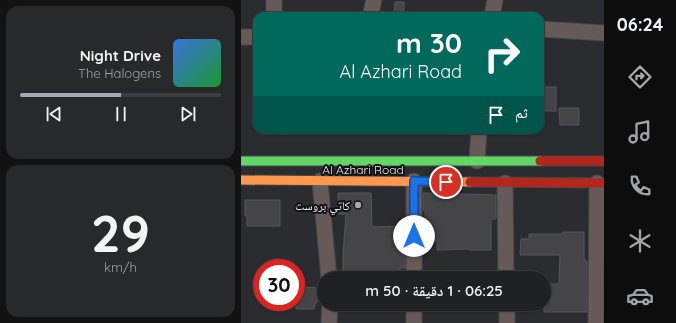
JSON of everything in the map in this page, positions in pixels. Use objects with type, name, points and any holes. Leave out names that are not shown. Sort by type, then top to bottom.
[{"type":"street","points":[[274,12],[275,0]]},
{"type":"street","points":[[371,12],[374,0]]},
{"type":"street","points":[[493,12],[495,0]]},
{"type":"street","points":[[544,29],[604,34]]},
{"type":"street","points":[[241,37],[253,37]]},
{"type":"street","points":[[477,161],[479,134]]},
{"type":"street","name":"Al Azhari Road","points":[[241,161],[604,161]]},
{"type":"street","name":"Al Azhari Road","points":[[241,180],[601,183]]},
{"type":"street","points":[[320,181],[328,271]]},
{"type":"street","points":[[414,181],[414,271]]},
{"type":"street","points":[[505,183],[506,271]]},
{"type":"street","points":[[596,323],[601,183]]},
{"type":"street","points":[[329,323],[330,311]]},
{"type":"street","points":[[414,311],[414,323]]},
{"type":"street","points":[[507,311],[507,323]]},
{"type":"building","points":[[395,2],[404,2],[404,12],[394,12]]},
{"type":"building","points":[[544,87],[556,87],[556,111],[544,111]]},
{"type":"building","points":[[559,108],[579,108],[579,125],[560,125]]},
{"type":"building","points":[[338,193],[371,193],[372,227],[400,226],[400,235],[405,235],[405,268],[400,268],[400,271],[343,271],[346,214],[338,214]]},
{"type":"building","points":[[423,193],[496,195],[496,219],[491,219],[491,250],[437,250],[437,241],[426,241]]},
{"type":"building","points":[[245,200],[280,200],[280,226],[247,226],[247,216],[245,216]]},
{"type":"building","points":[[563,232],[584,232],[584,259],[587,261],[587,312],[544,312],[551,311],[551,284],[559,284],[560,255],[520,255],[521,239],[529,239],[529,234],[563,234]]},
{"type":"building","points":[[305,287],[317,288],[317,302],[314,309],[305,309]]},
{"type":"traffic: fast","points":[[241,161],[540,161]]},
{"type":"traffic: slow","points":[[241,180],[470,182]]},
{"type":"traffic: jam","points":[[540,161],[604,161]]},
{"type":"traffic: jam","points":[[470,182],[604,183]]},
{"type":"place","name":"كاتي بروست","points":[[358,205]]},
{"type":"route","points":[[414,236],[414,181],[446,182]]}]
